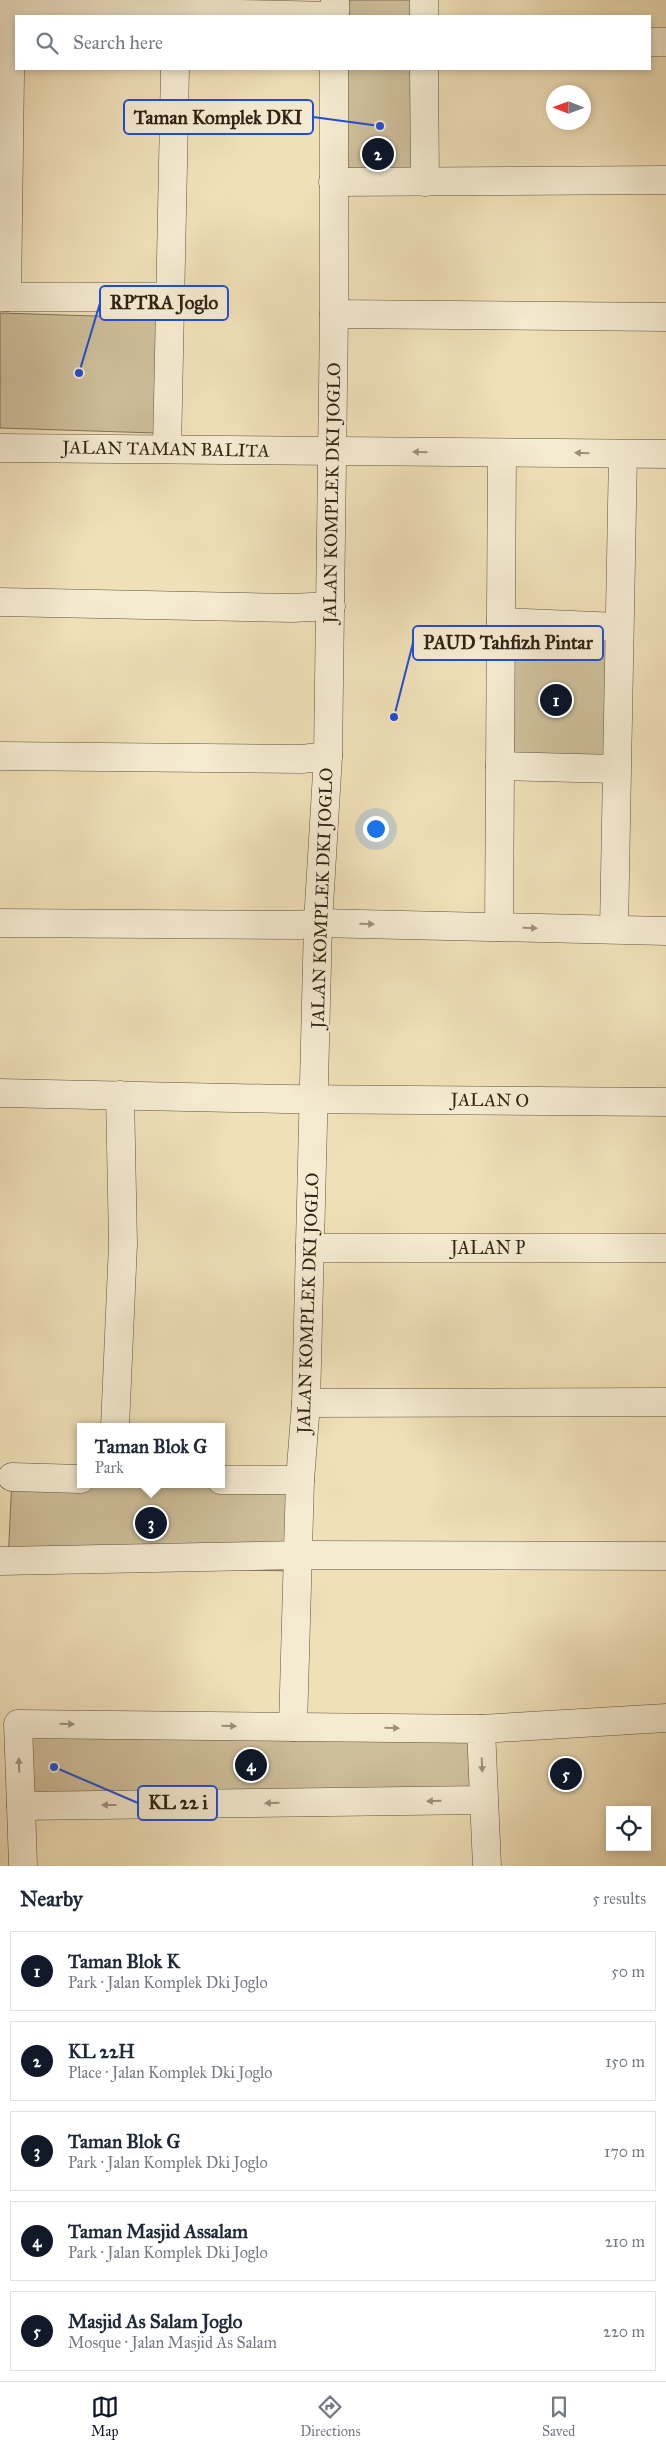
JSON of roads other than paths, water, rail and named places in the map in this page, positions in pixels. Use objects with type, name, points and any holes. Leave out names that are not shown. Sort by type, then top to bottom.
[{"type":"street","points":[[335,0],[335,15]]},
{"type":"street","points":[[424,0],[424,15]]},
{"type":"street","points":[[170,297],[3,298],[7,6],[308,15]]},
{"type":"street","points":[[651,42],[666,42]]},
{"type":"street","points":[[167,449],[175,70]]},
{"type":"street","name":"JALAN KOMPLEK DKI JOGLO","points":[[293,1726],[300,1555],[300,1480],[306,1402],[318,923],[328,756],[334,314],[334,70]]},
{"type":"street","points":[[424,70],[425,182]]},
{"type":"street","points":[[333,182],[666,180]]},
{"type":"street","points":[[334,314],[666,317]]},
{"type":"street","name":"JALAN TAMAN BALITA","points":[[0,448],[666,454]]},
{"type":"street","points":[[499,927],[502,453]]},
{"type":"street","points":[[614,929],[623,454]]},
{"type":"street","points":[[0,602],[292,608],[331,606]]},
{"type":"street","points":[[501,622],[619,627]]},
{"type":"street","points":[[0,756],[302,759],[328,756]]},
{"type":"street","points":[[500,766],[616,769]]},
{"type":"street","points":[[0,923],[290,925],[318,923],[666,931]]},
{"type":"street","name":"JALAN O","points":[[0,1093],[666,1102]]},
{"type":"street","points":[[115,1423],[123,1244],[120,1095]]},
{"type":"street","name":"JALAN P","points":[[310,1248],[666,1248]]},
{"type":"street","points":[[306,1402],[666,1402]]},
{"type":"street","points":[[12,1477],[77,1479]]},
{"type":"street","points":[[225,1480],[300,1480]]},
{"type":"street","points":[[0,1561],[300,1555],[666,1556]]},
{"type":"street","points":[[23,1866],[21,1806],[9,1724],[481,1729],[666,1718]]},
{"type":"street","points":[[481,1729],[487,1866]]},
{"type":"street","points":[[21,1806],[483,1800]]},
{"type":"place","name":"Taman Komplek DKI","points":[[380,126]]},
{"type":"place","name":"KL 22H","points":[[378,154]]},
{"type":"place","name":"RPTRA Joglo","points":[[79,373]]},
{"type":"place","name":"Taman Blok K","points":[[556,700]]},
{"type":"place","name":"PAUD Tahfizh Pintar","points":[[394,717]]},
{"type":"place","name":"Taman Blok G","points":[[151,1523]]},
{"type":"place","name":"Taman Masjid Assalam","points":[[251,1765]]},
{"type":"place","name":"KL 22 i","points":[[54,1767]]},
{"type":"place","name":"Masjid As Salam Joglo","points":[[566,1774]]}]
